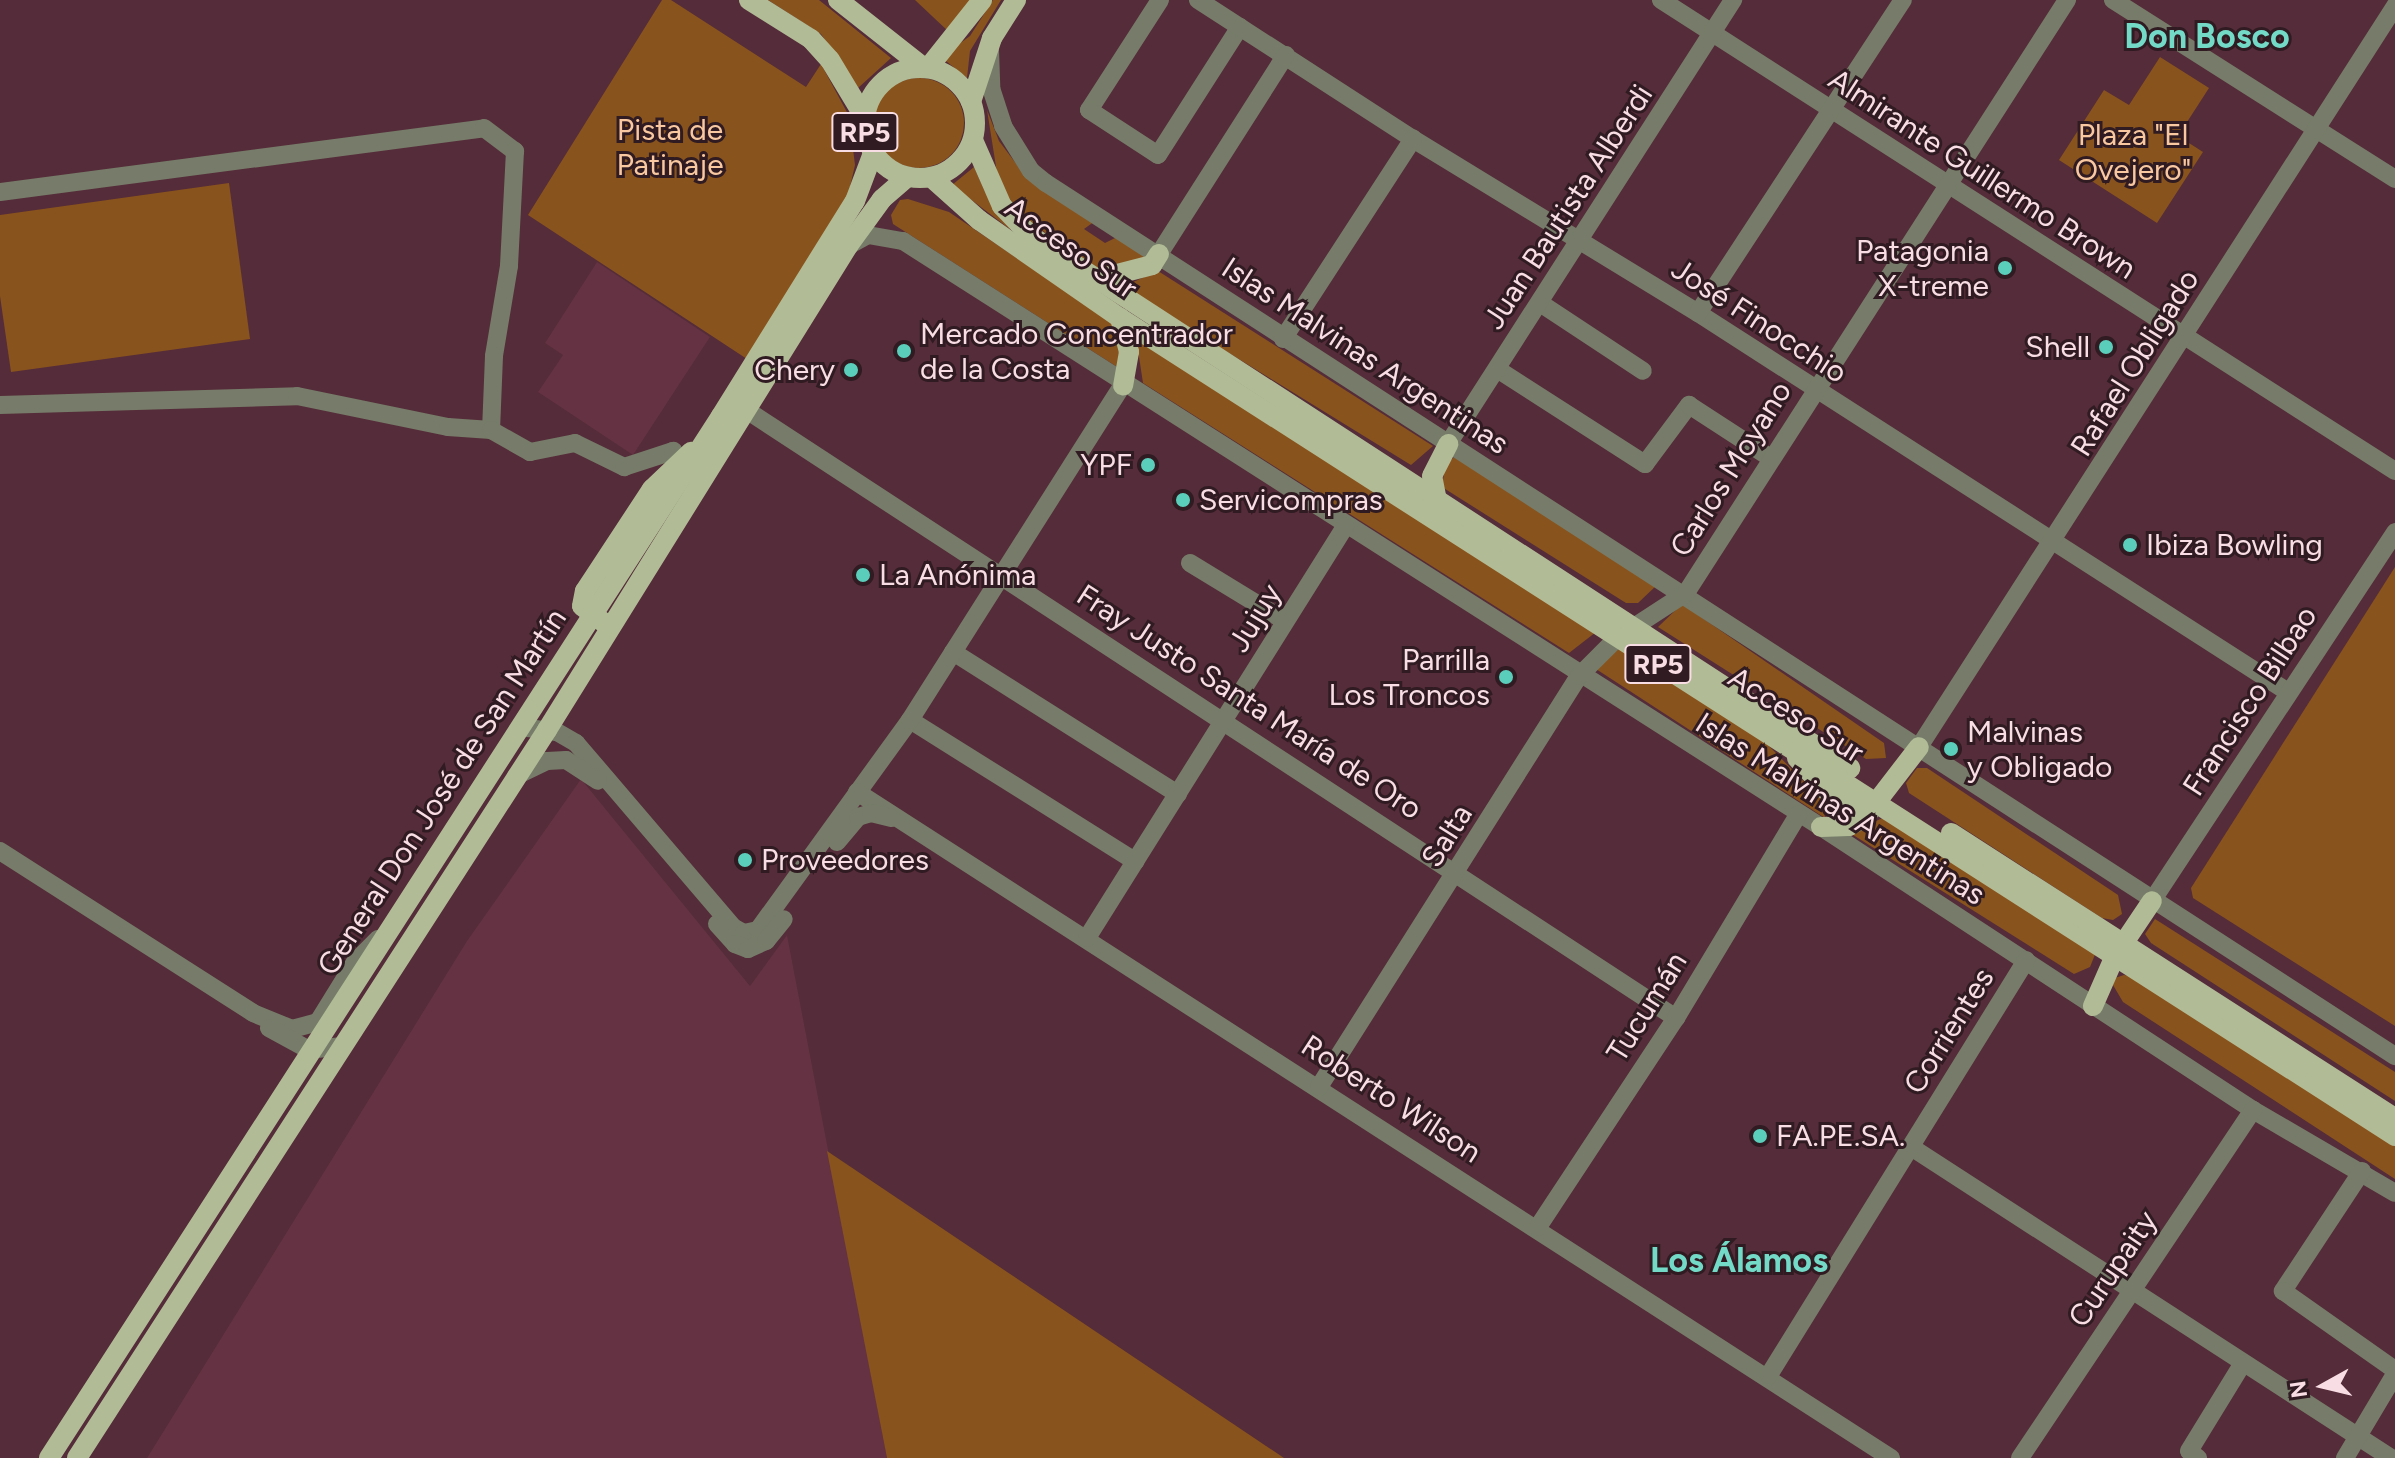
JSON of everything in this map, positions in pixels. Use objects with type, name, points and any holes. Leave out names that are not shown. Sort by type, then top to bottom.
[{"type":"main road","name":"RP5","points":[[749,0],[811,39],[830,60],[865,118],[873,153],[907,177],[932,178],[958,164],[973,140],[971,102]]},
{"type":"main road","points":[[838,0],[925,68],[952,78],[971,102]]},
{"type":"main road","points":[[925,68],[982,0]]},
{"type":"main road","points":[[971,102],[992,38],[1016,0]]},
{"type":"main road","name":"RP5","points":[[865,118],[869,102],[890,76],[925,68]]},
{"type":"main road","name":"Acceso Sur","points":[[973,140],[989,183],[1012,222],[1437,501],[1787,744],[1881,796]]},
{"type":"main road","name":"General Don José de San Martín","points":[[77,1458],[340,1046],[547,730],[601,621],[709,435],[855,201],[873,153]]},
{"type":"main road","name":"General Don José de San Martín","points":[[49,1458],[309,1050],[521,727],[601,621],[748,411],[848,246],[882,199],[907,177]]},
{"type":"main road","name":"Acceso Sur","points":[[932,178],[979,220],[1120,318],[1881,796],[2119,950],[2395,1136]]},
{"type":"main road","points":[[1098,279],[1152,265],[1159,254]]},
{"type":"main road","points":[[1120,318],[1129,352],[1123,385]]},
{"type":"main road","points":[[601,621],[582,606],[585,591],[652,489],[709,435]]},
{"type":"main road","points":[[1437,501],[1432,476],[1448,444]]},
{"type":"main road","points":[[1821,827],[1849,826],[1881,796],[1919,747]]},
{"type":"main road","points":[[2093,1006],[2119,950],[2152,901]]},
{"type":"main road","name":"Acceso Sur","points":[[2119,950],[2395,1118]]},
{"type":"street","points":[[1160,0],[1089,110],[1158,155],[1240,27]]},
{"type":"street","name":"José Finocchio","points":[[1198,0],[1413,139],[1698,313],[1812,391],[2288,692]]},
{"type":"street","name":"Almirante Guillermo Brown","points":[[1661,0],[2395,471]]},
{"type":"street","name":"Juan Bautista Alberdi","points":[[1448,444],[1733,0]]},
{"type":"street","points":[[1698,313],[1903,0]]},
{"type":"street","name":"Carlos Moyano","points":[[1626,633],[1686,593],[1769,457],[2067,0]]},
{"type":"street","points":[[2113,0],[2395,179]]},
{"type":"street","name":"Rafael Obligado","points":[[1919,747],[2395,6]]},
{"type":"street","name":"Islas Malvinas Argentinas","points":[[992,38],[989,54],[996,109],[1031,171],[1283,339],[1686,593],[2152,901],[2395,1056]]},
{"type":"street","points":[[1159,254],[1286,55]]},
{"type":"street","points":[[0,192],[484,128],[515,151],[509,266],[494,356],[491,430]]},
{"type":"street","points":[[1283,339],[1413,139]]},
{"type":"street","name":"Islas Malvinas Argentinas","points":[[848,246],[868,235],[893,236],[1579,676],[1821,827],[2253,1110],[2395,1193]]},
{"type":"street","points":[[1540,303],[1643,371]]},
{"type":"street","points":[[1497,369],[1645,464],[1689,405],[1769,457]]},
{"type":"street","points":[[753,940],[910,720],[1123,385]]},
{"type":"street","points":[[0,405],[297,396],[448,427],[491,430],[530,452],[575,443],[624,467],[673,451],[678,464]]},
{"type":"street","name":"Fray Justo Santa María de Oro","points":[[748,411],[1458,872],[1676,1018]]},
{"type":"street","name":"Jujuy","points":[[1087,938],[1226,721],[1345,526]]},
{"type":"street","name":"Francisco Bilbao","points":[[2152,901],[2395,532]]},
{"type":"street","points":[[1190,563],[1285,621]]},
{"type":"street","name":"Salta","points":[[1319,1087],[1458,872],[1579,676],[1626,633]]},
{"type":"street","points":[[953,652],[1178,794]]},
{"type":"street","points":[[910,720],[1135,861]]},
{"type":"street","points":[[521,727],[547,730],[584,750],[733,927],[753,940]]},
{"type":"street","points":[[516,776],[557,759],[582,766],[730,940],[771,936],[853,821],[871,813],[905,823]]},
{"type":"street","name":"Roberto Wilson","points":[[857,792],[1769,1375],[1891,1458]]},
{"type":"street","name":"Tucumán","points":[[1538,1227],[1676,1018],[1798,815]]},
{"type":"street","points":[[0,851],[184,969],[280,1026],[308,1027],[318,1022],[355,962],[393,924]]},
{"type":"street","name":"Corrientes","points":[[1769,1375],[2026,960]]},
{"type":"street","points":[[184,969],[293,1045],[309,1050],[340,1046]]},
{"type":"street","name":"Curupaity","points":[[2020,1458],[2253,1110]]},
{"type":"street","points":[[1911,1147],[2391,1458]]},
{"type":"street","points":[[2345,1458],[2395,1372],[2283,1291],[2362,1171]]},
{"type":"street","points":[[2198,1458],[2189,1451],[2243,1363]]},
{"type":"shaded area","points":[[597,262],[710,337],[633,455],[538,392],[563,355],[545,343]]},
{"type":"shaded area","points":[[581,779],[750,986],[787,935],[887,1458],[147,1458],[467,941]]},
{"type":"green space","name":"Pista de Patinaje","points":[[662,0],[671,0],[806,87],[821,64],[849,116],[855,165],[846,204],[747,359],[528,215]]},
{"type":"green space","points":[[768,0],[819,0],[891,58],[858,88],[821,34]]},
{"type":"green space","points":[[915,0],[970,0],[949,32]]},
{"type":"green space","points":[[993,0],[1001,0],[970,51],[967,78],[941,57],[970,36]]},
{"type":"green space","name":"Plaza \"El Ovejero\"","points":[[2160,57],[2209,88],[2178,136],[2203,152],[2157,223],[2059,160],[2104,90],[2129,105]]},
{"type":"green space","points":[[919,78],[936,82],[951,91],[960,106],[964,123],[960,140],[951,155],[936,164],[919,168],[902,164],[887,155],[878,140],[874,123],[878,106],[887,91],[902,82]]},
{"type":"green space","points":[[987,110],[999,141],[1023,173],[1095,221],[1084,229],[1105,243],[1117,237],[1147,258],[1099,270],[1017,213],[998,179]]},
{"type":"green space","points":[[974,167],[985,192],[1011,230],[952,185]]},
{"type":"green space","points":[[229,183],[250,339],[11,372],[0,296],[0,215]]},
{"type":"green space","points":[[908,199],[949,212],[1115,325],[1122,370],[893,224],[891,215],[900,200]]},
{"type":"green space","points":[[1158,271],[1433,446],[1411,465],[1122,287]]},
{"type":"green space","points":[[1136,337],[1596,632],[1569,653],[1143,383]]},
{"type":"green space","points":[[1454,457],[1658,584],[1638,603],[1626,603],[1442,487],[1445,466]]},
{"type":"green space","points":[[2395,567],[2395,1026],[2193,898],[2191,888]]},
{"type":"green space","points":[[1682,604],[1884,743],[1886,758],[1866,759],[1658,627]]},
{"type":"green space","points":[[1620,647],[1767,744],[1822,800],[1825,818],[1596,669]]},
{"type":"green space","points":[[1917,768],[1927,768],[2118,895],[2122,914],[2113,920],[2102,918],[1909,793],[1906,783]]},
{"type":"green space","points":[[1887,816],[2096,952],[2090,967],[2074,974],[1850,833]]},
{"type":"green space","points":[[2155,919],[2395,1072],[2395,1101],[2151,943],[2145,934]]},
{"type":"green space","points":[[2124,975],[2135,977],[2395,1144],[2395,1179],[2123,1002],[2113,985],[2115,978]]},
{"type":"green space","points":[[827,1151],[1284,1458],[887,1458]]},
{"type":"place","name":"Patagonia X-treme","points":[[2005,268]]},
{"type":"place","name":"Shell","points":[[2106,347]]},
{"type":"place","name":"Mercado Concentrador de la Costa","points":[[904,351]]},
{"type":"place","name":"Chery","points":[[851,370]]},
{"type":"place","name":"YPF","points":[[1148,465]]},
{"type":"place","name":"Servicompras","points":[[1183,500]]},
{"type":"place","name":"Ibiza Bowling","points":[[2130,545]]},
{"type":"place","name":"La Anónima","points":[[863,575]]},
{"type":"place","name":"Parrilla Los Troncos","points":[[1506,677]]},
{"type":"place","name":"Malvinas y Obligado","points":[[1951,749]]},
{"type":"place","name":"Proveedores","points":[[745,860]]},
{"type":"place","name":"FA.PE.SA.","points":[[1760,1136]]},
{"type":"district","name":"Don Bosco","points":[[2207,37]]},
{"type":"district","name":"Los Álamos","points":[[1739,1261]]}]
